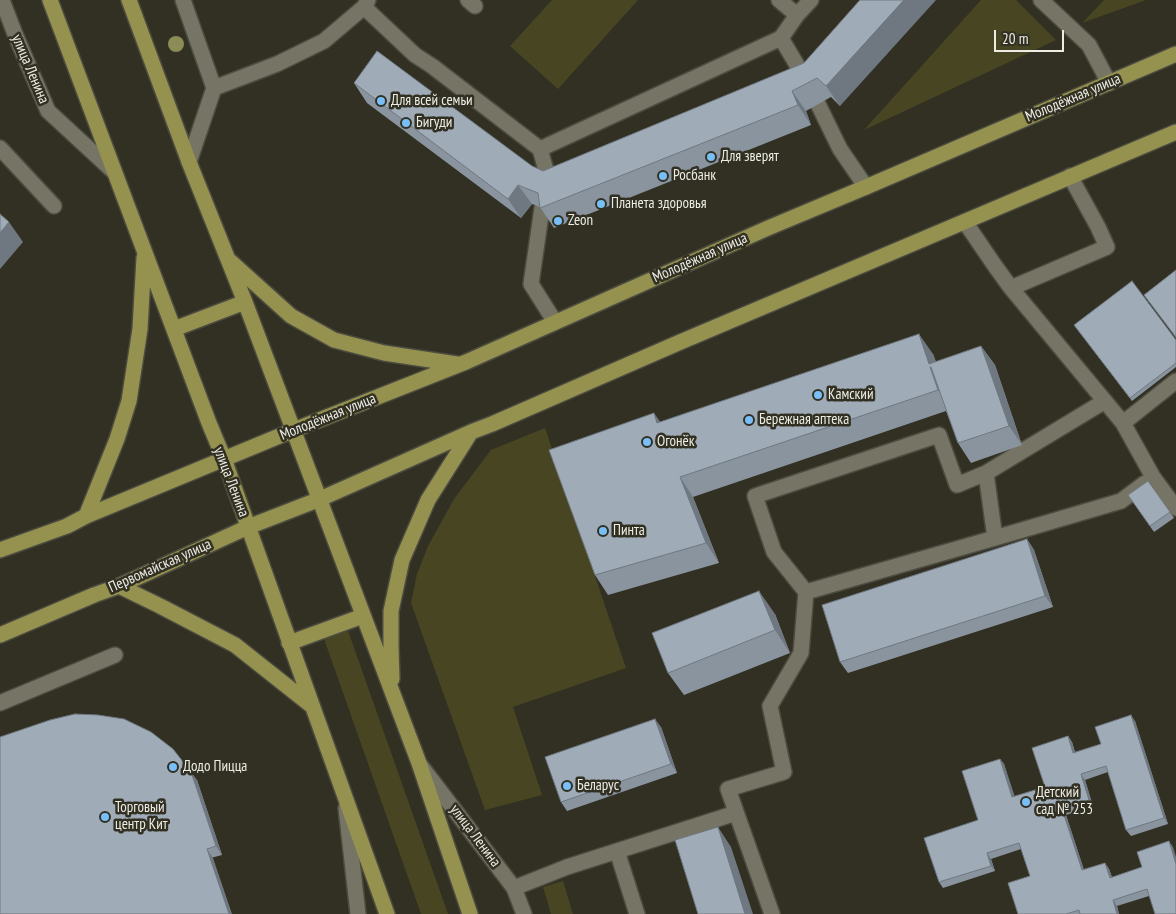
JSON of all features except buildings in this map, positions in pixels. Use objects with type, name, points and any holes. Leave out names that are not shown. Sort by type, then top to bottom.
[{"type":"main road","name":"улица Ленина","points":[[50,0],[113,171],[224,459],[387,914]]},
{"type":"main road","name":"улица Ленина","points":[[129,0],[188,162],[245,302],[393,693],[419,763],[470,914]]},
{"type":"main road","name":"Молодёжная улица","points":[[224,459],[466,362],[768,228],[1176,54]]},
{"type":"main road","points":[[320,499],[687,339],[1176,132]]},
{"type":"main road","points":[[86,516],[117,439],[129,401],[140,329],[144,251]]},
{"type":"main road","points":[[227,258],[290,316],[334,340],[384,353],[458,364]]},
{"type":"main road","points":[[174,329],[245,302]]},
{"type":"main road","points":[[393,693],[391,611],[402,560],[428,500],[472,432]]},
{"type":"main road","points":[[0,550],[67,526],[86,516],[224,459]]},
{"type":"main road","name":"Первомайская улица","points":[[0,635],[320,499]]},
{"type":"main road","points":[[119,586],[235,645],[312,706]]},
{"type":"main road","points":[[289,642],[363,616]]},
{"type":"street","name":"улица Ленина","points":[[2,0],[48,111],[113,171]]},
{"type":"street","points":[[184,0],[214,88],[188,162]]},
{"type":"street","points":[[779,0],[797,15]]},
{"type":"street","points":[[540,149],[781,38],[810,0]]},
{"type":"street","points":[[1041,0],[1089,45],[1109,83]]},
{"type":"street","points":[[214,88],[268,68],[324,41],[366,3],[415,56],[432,66],[540,149],[551,188]]},
{"type":"street","points":[[781,38],[810,86]]},
{"type":"street","points":[[818,104],[840,149],[866,187]]},
{"type":"street","points":[[0,148],[54,206]]},
{"type":"street","points":[[1011,288],[1107,247],[1070,176]]},
{"type":"street","points":[[542,208],[531,284],[555,322]]},
{"type":"street","points":[[965,222],[1011,288],[1123,423],[1153,477],[1176,508]]},
{"type":"street","points":[[1123,423],[1176,381]]},
{"type":"street","points":[[772,914],[728,789],[784,772],[770,706],[801,653],[806,592],[774,552],[755,496],[939,435],[957,484],[986,473],[1104,401]]},
{"type":"street","points":[[986,473],[995,538]]},
{"type":"street","points":[[806,592],[1121,501],[1153,477]]},
{"type":"street","points":[[0,703],[115,655]]},
{"type":"street","name":"улица Ленина","points":[[419,763],[514,888],[524,914]]},
{"type":"street","name":"улица Ленина","points":[[344,794],[358,914]]},
{"type":"street","points":[[514,888],[567,867],[736,812]]},
{"type":"street","points":[[618,851],[637,914]]},
{"type":"shaded area","points":[[552,0],[638,0],[558,89],[510,46]]},
{"type":"shaded area","points":[[981,0],[1016,0],[1056,40],[864,130]]},
{"type":"shaded area","points":[[1104,0],[1146,0],[1082,23]]},
{"type":"shaded area","points":[[545,428],[626,668],[513,707],[542,795],[485,810],[411,603],[417,574],[428,546],[454,499],[491,450]]},
{"type":"shaded area","points":[[347,628],[448,914],[421,914],[323,636]]},
{"type":"shaded area","points":[[563,881],[573,914],[551,914],[543,887]]},
{"type":"place","name":"Для всей семьи","points":[[381,101]]},
{"type":"place","name":"Бигуди","points":[[406,123]]},
{"type":"place","name":"Для зверят","points":[[711,157]]},
{"type":"place","name":"Росбанк","points":[[663,176]]},
{"type":"place","name":"Планета здоровья","points":[[601,204]]},
{"type":"place","name":"Zeon","points":[[558,221]]},
{"type":"place","name":"Камский","points":[[818,395]]},
{"type":"place","name":"Бережная аптека","points":[[749,420]]},
{"type":"place","name":"Огонёк","points":[[647,442]]},
{"type":"place","name":"Пинта","points":[[603,531]]},
{"type":"place","name":"Додо Пицца","points":[[173,767]]},
{"type":"place","name":"Беларус","points":[[567,786]]},
{"type":"place","name":"Детский сад № 253","points":[[1026,802]]},
{"type":"place","name":"Торговый центр Кит","points":[[105,817]]}]
